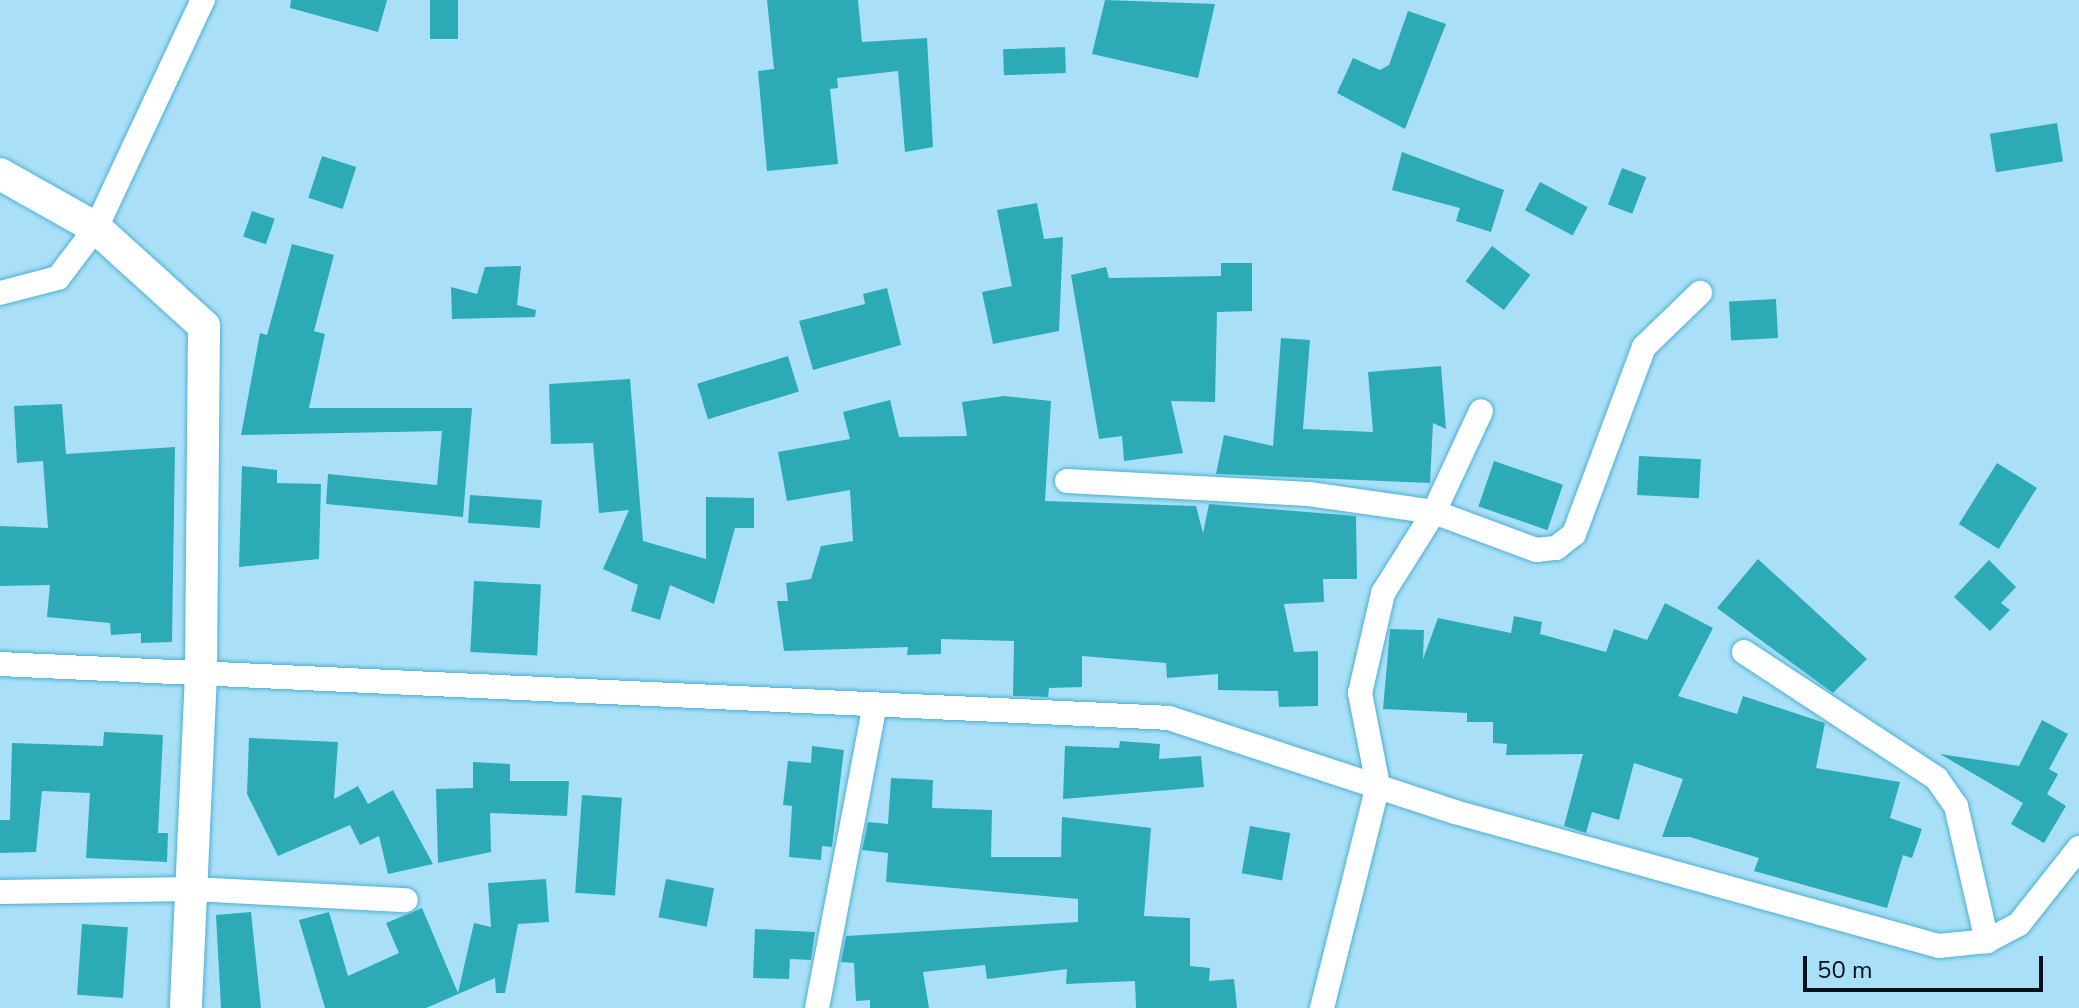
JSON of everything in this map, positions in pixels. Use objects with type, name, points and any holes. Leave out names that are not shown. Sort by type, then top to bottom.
[{"type":"street","points":[[0,293],[58,278],[96,228],[203,0]]},
{"type":"street","points":[[0,174],[96,228],[204,326],[201,674],[186,1008]]},
{"type":"street","points":[[1067,481],[1309,494],[1434,512],[1536,550],[1574,534],[1644,347],[1700,293]]},
{"type":"street","points":[[1322,1008],[1378,785],[1360,693],[1383,593],[1434,512],[1481,411]]},
{"type":"street","points":[[1744,652],[1937,779],[1956,806],[1987,941]]},
{"type":"street","points":[[0,664],[874,709],[1169,718],[1378,785],[1939,946],[1987,941],[2019,924],[2079,848]]},
{"type":"street","points":[[817,1008],[874,709]]},
{"type":"street","points":[[0,892],[193,889],[406,900]]},
{"type":"building","points":[[291,0],[387,0],[378,32],[290,8]]},
{"type":"building","points":[[430,0],[458,0],[458,39],[430,39]]},
{"type":"building","points":[[767,0],[858,0],[862,42],[927,38],[933,147],[905,152],[898,71],[837,78],[838,88],[830,89],[838,164],[767,171],[758,71],[774,69]]},
{"type":"building","points":[[1105,0],[1215,4],[1198,78],[1092,54]]},
{"type":"building","points":[[1408,11],[1446,24],[1405,129],[1337,93],[1353,58],[1380,70],[1389,65]]},
{"type":"building","points":[[1065,47],[1066,73],[1004,75],[1003,49]]},
{"type":"building","points":[[2057,123],[2063,162],[1996,172],[1990,134]]},
{"type":"building","points":[[1402,152],[1504,190],[1491,232],[1456,221],[1460,208],[1392,190]]},
{"type":"building","points":[[322,156],[356,167],[343,209],[308,198]]},
{"type":"building","points":[[1622,168],[1646,177],[1632,214],[1608,204]]},
{"type":"building","points":[[1540,182],[1588,207],[1573,236],[1525,210]]},
{"type":"building","points":[[1037,203],[1044,239],[1063,237],[1059,331],[993,344],[982,292],[1012,286],[997,210]]},
{"type":"building","points":[[252,211],[275,219],[266,244],[243,237]]},
{"type":"building","points":[[292,244],[334,255],[314,331],[325,334],[309,408],[472,408],[463,517],[326,504],[328,474],[437,485],[442,431],[241,435],[260,333],[267,335]]},
{"type":"building","points":[[1492,246],[1530,275],[1504,310],[1466,281]]},
{"type":"building","points":[[1221,263],[1252,263],[1252,311],[1217,312],[1215,402],[1171,401],[1183,453],[1124,461],[1122,436],[1099,439],[1071,275],[1106,267],[1109,278],[1221,276]]},
{"type":"building","points":[[521,266],[517,305],[536,310],[535,317],[452,319],[451,287],[477,294],[485,267]]},
{"type":"building","points":[[887,288],[901,345],[813,370],[799,321],[865,304],[863,294]]},
{"type":"building","points":[[1776,299],[1778,338],[1731,340],[1729,301]]},
{"type":"building","points":[[1281,338],[1310,340],[1303,429],[1373,432],[1368,372],[1441,366],[1446,429],[1433,423],[1430,483],[1216,474],[1224,435],[1273,446]]},
{"type":"building","points":[[788,356],[799,391],[708,419],[697,384]]},
{"type":"building","points":[[630,379],[643,541],[706,559],[706,497],[754,498],[754,528],[735,528],[714,604],[670,585],[660,620],[631,611],[638,585],[603,569],[629,510],[599,513],[593,443],[551,444],[549,384]]},
{"type":"building","points":[[1004,396],[1051,401],[1045,501],[1196,506],[1203,533],[1209,504],[1356,516],[1357,579],[1323,579],[1324,602],[1284,604],[1294,652],[1318,651],[1318,706],[1279,707],[1278,691],[1218,690],[1218,674],[1167,678],[1166,663],[1082,656],[1082,687],[1049,688],[1048,697],[1013,696],[1014,641],[941,639],[941,654],[907,655],[908,647],[784,651],[777,601],[788,601],[786,583],[811,579],[821,546],[853,541],[850,490],[787,501],[778,452],[850,439],[843,412],[890,400],[899,437],[967,436],[962,402]]},
{"type":"building","points":[[62,404],[66,454],[175,447],[172,642],[141,643],[141,633],[111,635],[110,623],[47,617],[50,585],[0,586],[0,526],[48,528],[43,461],[17,463],[14,406]]},
{"type":"building","points":[[1639,456],[1701,459],[1699,498],[1637,495]]},
{"type":"building","points":[[1494,461],[1563,485],[1547,530],[1478,506]]},
{"type":"building","points":[[1997,463],[2037,488],[1999,549],[1959,524]]},
{"type":"building","points":[[242,466],[277,470],[277,483],[321,484],[319,559],[239,567]]},
{"type":"building","points":[[470,495],[542,500],[540,528],[468,523]]},
{"type":"building","points":[[1758,559],[1867,659],[1833,693],[1717,608]]},
{"type":"building","points":[[1989,560],[2016,587],[2001,603],[2010,610],[1990,631],[1954,597]]},
{"type":"building","points":[[474,581],[541,585],[537,655],[470,652]]},
{"type":"building","points":[[1665,603],[1713,628],[1678,696],[1737,714],[1743,696],[1825,723],[1816,768],[1900,782],[1890,818],[1922,829],[1912,858],[1903,855],[1887,908],[1754,871],[1759,858],[1690,837],[1662,837],[1683,779],[1634,763],[1619,820],[1592,812],[1586,833],[1564,826],[1583,754],[1506,755],[1507,744],[1493,743],[1493,722],[1467,722],[1467,713],[1383,709],[1390,629],[1424,630],[1423,659],[1438,618],[1511,633],[1514,616],[1542,622],[1540,634],[1606,652],[1614,629],[1647,640]]},
{"type":"building","points":[[2042,720],[2068,734],[2049,769],[2058,774],[2047,794],[2066,806],[2044,843],[2011,824],[2023,803],[1940,754],[2019,766]]},
{"type":"building","points":[[104,732],[163,735],[158,833],[168,833],[167,862],[86,858],[90,793],[42,791],[36,852],[0,853],[0,820],[10,820],[12,743],[103,746]]},
{"type":"building","points":[[249,738],[338,742],[334,799],[358,786],[368,804],[393,790],[433,864],[388,874],[379,836],[360,845],[350,825],[278,856],[247,794]]},
{"type":"building","points":[[1120,741],[1160,744],[1159,759],[1201,756],[1204,787],[1063,799],[1065,746],[1119,748]]},
{"type":"building","points":[[812,746],[844,750],[832,847],[822,846],[821,860],[789,857],[792,806],[783,805],[788,761],[811,763]]},
{"type":"building","points":[[473,762],[510,764],[510,781],[569,781],[567,816],[490,813],[491,852],[438,863],[436,789],[473,788]]},
{"type":"building","points":[[891,778],[933,780],[932,808],[992,810],[991,857],[1061,857],[1062,817],[1151,828],[1144,916],[1190,918],[1190,966],[1210,968],[1209,981],[1234,979],[1237,1008],[1136,1008],[1135,981],[1066,984],[1067,969],[987,979],[985,965],[923,972],[929,1008],[870,1008],[870,1000],[856,1001],[854,963],[841,962],[846,936],[1078,922],[1078,899],[886,882],[888,853],[862,850],[868,822],[888,824]]},
{"type":"building","points":[[582,795],[622,798],[615,896],[575,893]]},
{"type":"building","points":[[1250,826],[1290,833],[1282,880],[1242,873]]},
{"type":"building","points":[[546,879],[549,922],[518,924],[505,993],[496,993],[495,978],[426,1008],[325,1008],[299,920],[329,912],[348,976],[399,953],[386,923],[422,908],[458,993],[474,923],[491,927],[488,883]]},
{"type":"building","points":[[666,879],[714,888],[707,927],[659,917]]},
{"type":"building","points":[[251,912],[261,1008],[221,1008],[216,915]]},
{"type":"building","points":[[82,924],[128,927],[123,998],[77,995]]},
{"type":"building","points":[[755,929],[815,932],[811,960],[790,959],[789,979],[753,978]]}]
